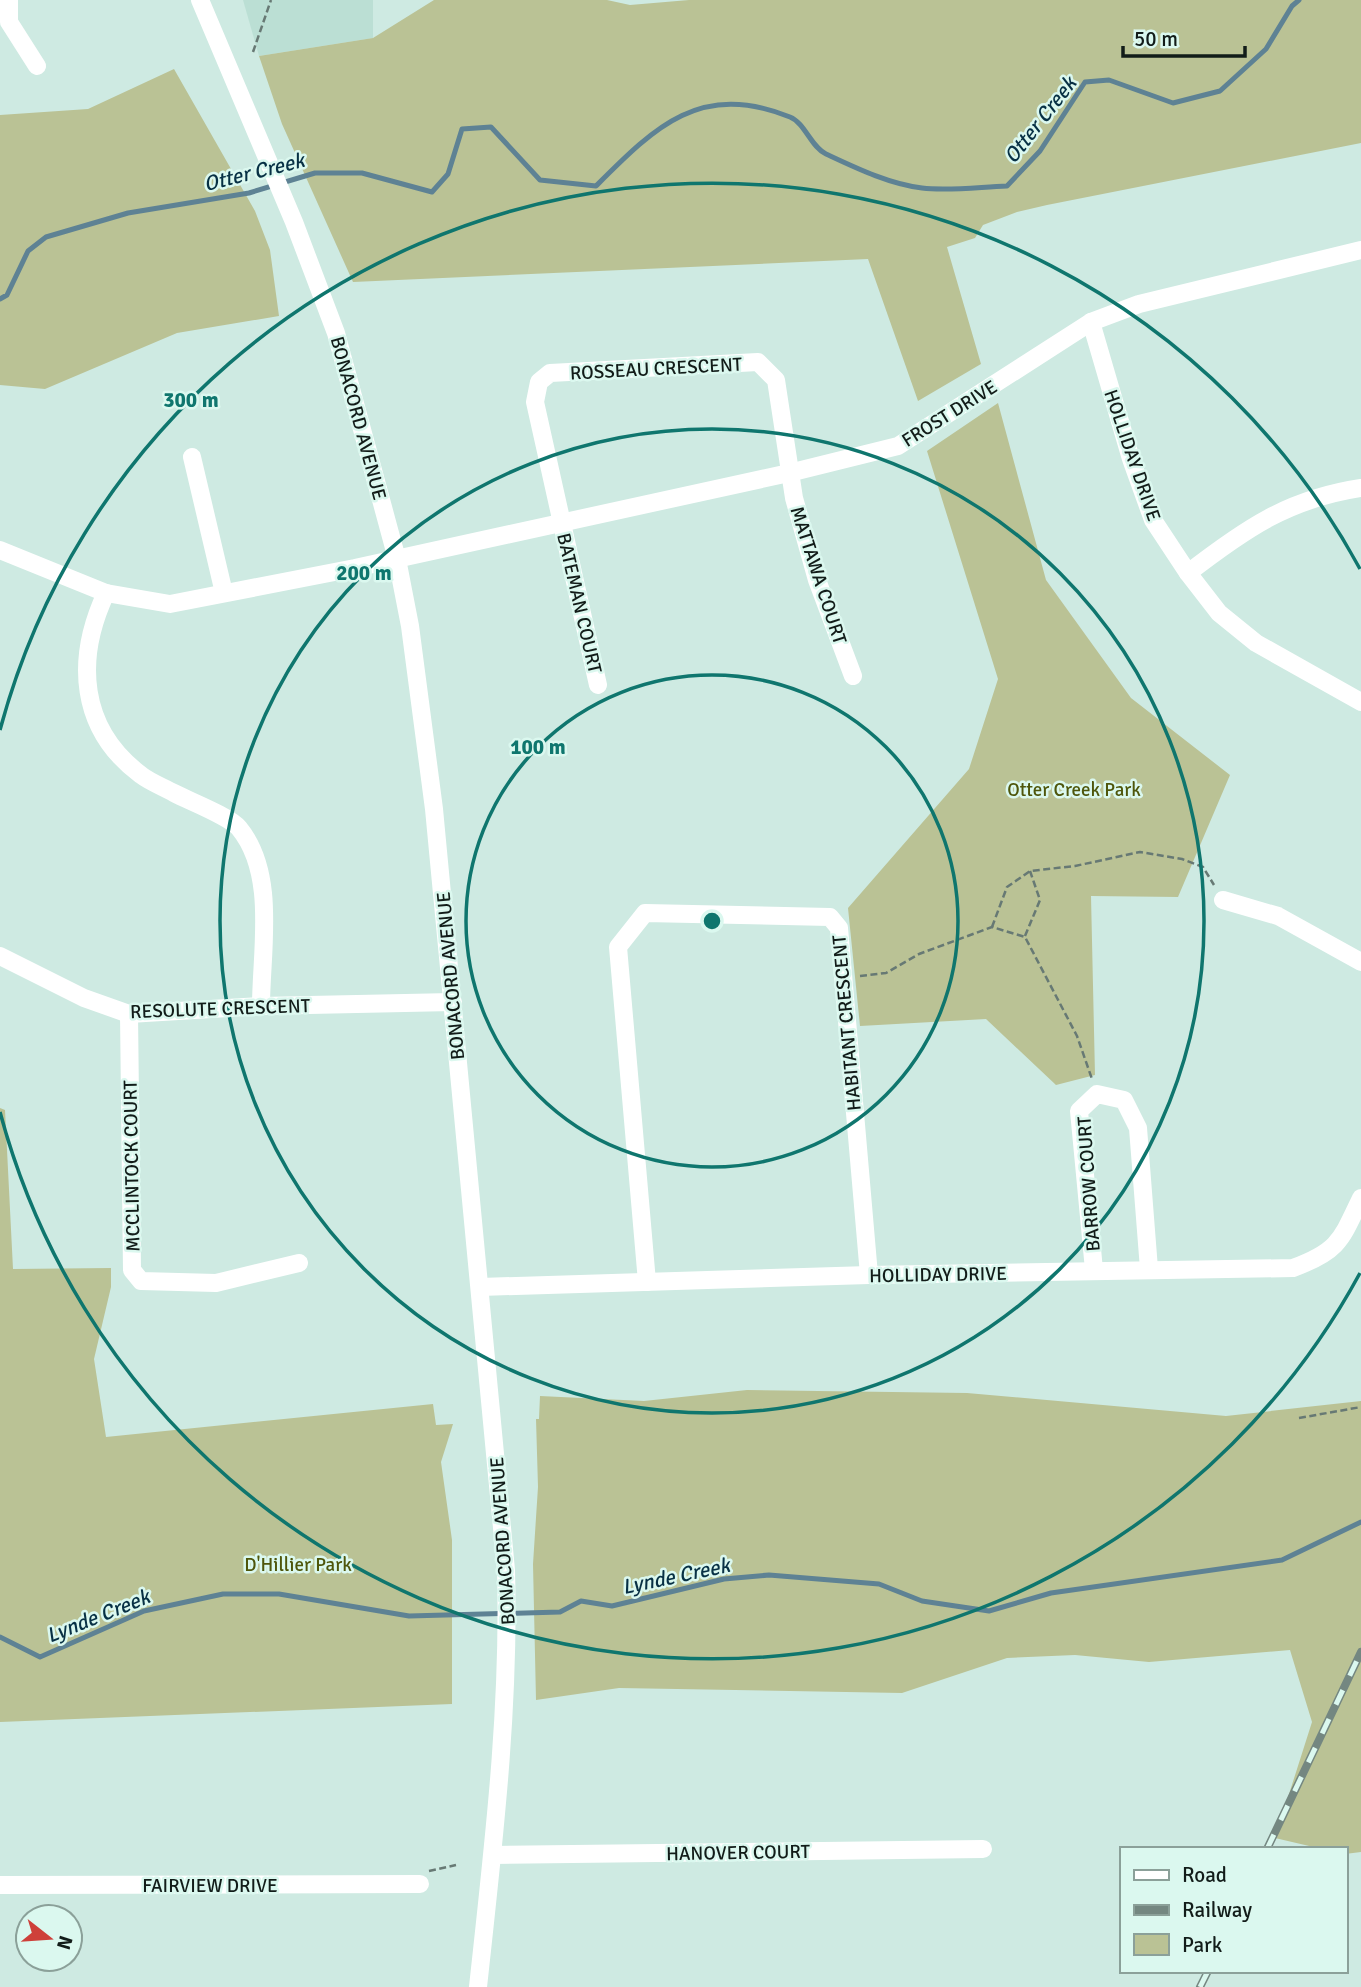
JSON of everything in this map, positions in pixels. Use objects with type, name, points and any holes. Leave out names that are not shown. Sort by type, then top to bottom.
[{"type":"street","points":[[9,0],[9,22],[37,66]]},
{"type":"street","name":"BONACORD AVENUE","points":[[200,0],[294,222],[336,333],[397,559],[410,626],[434,809],[506,1570],[509,1651],[493,1855],[478,1987]]},
{"type":"street","name":"FROST DRIVE","points":[[397,559],[789,473],[898,446],[1091,322],[1139,304],[1361,250]]},
{"type":"street","name":"HOLLIDAY DRIVE","points":[[1091,322],[1131,459],[1153,520],[1188,573],[1219,613],[1256,643],[1361,702]]},
{"type":"street","name":"ROSSEAU CRESCENT","points":[[561,521],[535,402],[539,382],[550,373],[758,362],[776,380],[789,473]]},
{"type":"street","points":[[192,457],[224,593]]},
{"type":"street","name":"MATTAWA COURT","points":[[789,473],[817,580],[853,676]]},
{"type":"street","points":[[1188,573],[1268,518],[1301,501],[1361,488]]},
{"type":"street","name":"BATEMAN COURT","points":[[561,521],[598,685]]},
{"type":"street","points":[[0,550],[106,593],[170,604],[397,559]]},
{"type":"street","points":[[106,593],[96,614],[85,665],[89,707],[116,752],[141,776],[238,827],[255,855],[262,894],[261,1006]]},
{"type":"street","points":[[1223,900],[1278,916],[1361,962]]},
{"type":"street","name":"HABITANT CRESCENT","points":[[647,1282],[618,947],[645,913],[830,917],[839,928],[869,1275]]},
{"type":"street","name":"RESOLUTE CRESCENT","points":[[0,956],[84,998],[129,1014],[261,1006],[453,1002]]},
{"type":"street","name":"MCCLINTOCK COURT","points":[[129,1014],[132,1270],[141,1281],[216,1283],[299,1263]]},
{"type":"street","name":"BARROW COURT","points":[[1094,1270],[1079,1111],[1097,1094],[1124,1100],[1138,1128],[1149,1269]]},
{"type":"street","name":"HOLLIDAY DRIVE","points":[[480,1287],[869,1275],[1293,1268],[1318,1259],[1339,1244],[1361,1199]]},
{"type":"street","name":"HANOVER COURT","points":[[493,1855],[983,1849]]},
{"type":"street","name":"FAIRVIEW DRIVE","points":[[0,1885],[420,1884]]},
{"type":"path","points":[[253,52],[271,0]]},
{"type":"path","points":[[992,927],[1007,887],[1030,871],[1075,866],[1140,852],[1182,859],[1203,867],[1223,900]]},
{"type":"path","points":[[1024,937],[1040,900],[1030,871]]},
{"type":"path","points":[[843,977],[886,973],[919,954],[992,927],[1024,937],[1077,1036],[1097,1094]]},
{"type":"path","points":[[1299,1418],[1361,1407]]},
{"type":"path","points":[[420,1884],[428,1871],[456,1865]]},
{"type":"shaded area","points":[[243,0],[373,0],[373,38],[259,56]]},
{"type":"green space","points":[[434,0],[607,0],[630,5],[689,0],[1361,0],[1361,143],[1047,205],[1017,212],[983,225],[975,238],[947,247],[981,364],[918,401],[868,259],[353,282],[282,124],[259,56],[373,38]]},
{"type":"green space","points":[[174,69],[255,211],[270,250],[279,316],[177,333],[45,389],[0,385],[0,115],[88,109]]},
{"type":"green space","name":"Otter Creek Park","points":[[998,403],[1046,580],[1131,698],[1230,775],[1178,897],[1091,896],[1095,1075],[1056,1085],[986,1019],[860,1026],[848,908],[969,769],[998,679],[927,451]]},
{"type":"green space","name":"D'Hillier Park","points":[[0,1108],[5,1110],[13,1269],[111,1268],[111,1287],[94,1359],[106,1437],[433,1404],[436,1425],[453,1424],[441,1462],[452,1540],[452,1704],[0,1722]]},
{"type":"green space","points":[[747,1390],[967,1393],[1226,1416],[1361,1401],[1361,1852],[1347,1854],[1347,1847],[1313,1847],[1275,1838],[1312,1722],[1290,1650],[1149,1662],[1075,1655],[1007,1658],[902,1693],[619,1688],[536,1700],[533,1564],[538,1487],[536,1419],[539,1419],[540,1396],[644,1401]]},
{"type":"waterway","name":"Otter Creek","points":[[0,299],[7,295],[28,251],[46,237],[128,213],[249,193],[315,173],[362,173],[432,192],[448,174],[462,129],[491,127],[540,180],[596,186],[639,145],[681,116],[705,107],[730,104],[758,107],[790,117],[804,129],[821,151],[885,179],[932,189],[1007,186],[1040,151],[1085,82],[1109,80],[1173,103],[1220,91],[1266,49],[1292,6],[1299,0]]},
{"type":"waterway","name":"Lynde Creek","points":[[0,1637],[40,1657],[144,1611],[223,1594],[279,1594],[409,1616],[560,1612],[581,1601],[612,1606],[724,1579],[769,1575],[879,1584],[922,1601],[989,1611],[1051,1593],[1282,1560],[1361,1522]]},
{"type":"railway","points":[[1268,1847],[1361,1652]]},
{"type":"railway","points":[[1200,1987],[1207,1973]]}]
